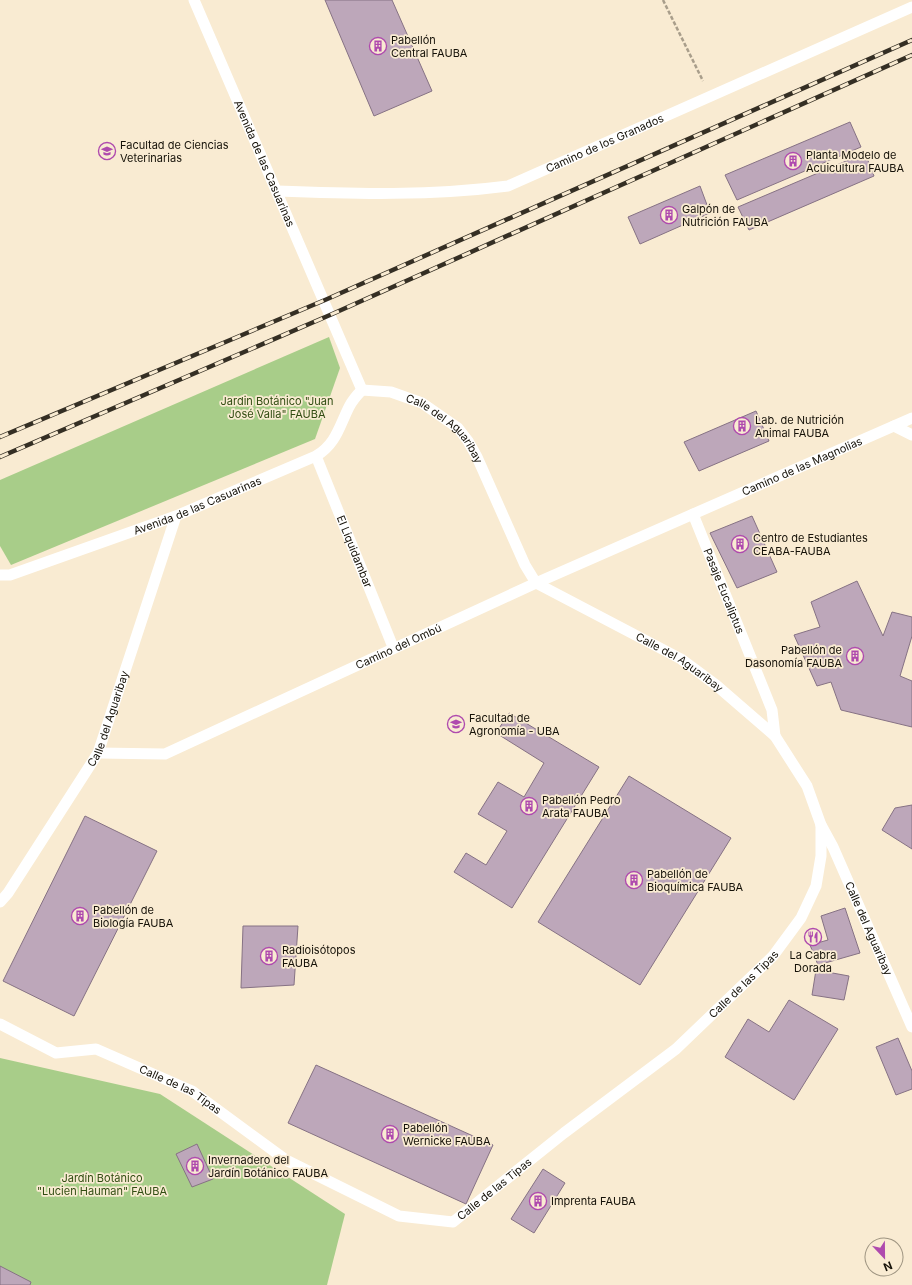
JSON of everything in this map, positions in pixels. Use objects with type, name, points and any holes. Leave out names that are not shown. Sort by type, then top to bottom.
[{"type":"lane","name":"Avenida de las Casuarinas","points":[[0,575],[10,575],[176,516],[316,456],[326,450],[334,441],[349,406],[362,390],[194,0]]},
{"type":"lane","name":"Camino de los Granados","points":[[277,191],[343,193],[463,191],[508,186],[912,8]]},
{"type":"lane","name":"Calle del Aguaribay","points":[[362,390],[391,392],[422,403],[458,428],[477,458],[525,565],[536,583],[681,659],[716,685],[775,736],[807,786],[821,825],[833,847],[912,1027]]},
{"type":"lane","name":"Camino de las Magnolias","points":[[693,514],[912,418]]},
{"type":"lane","points":[[894,426],[912,435]]},
{"type":"lane","name":"El Liquidambar","points":[[316,456],[393,647]]},
{"type":"lane","name":"Camino del Ombú","points":[[98,753],[165,754],[393,647],[693,514]]},
{"type":"lane","name":"Pasaje Eucaliptus","points":[[693,514],[772,710],[775,736]]},
{"type":"lane","name":"Calle del Aguaribay","points":[[0,902],[8,893],[98,753],[176,516]]},
{"type":"lane","name":"Calle de las Tipas","points":[[0,1024],[56,1053],[96,1049],[192,1091],[286,1160],[399,1216],[453,1222],[564,1133],[676,1050],[773,956],[801,918],[816,886],[821,856],[821,825]]},
{"type":"path","points":[[663,0],[711,96]]},
{"type":"green space","name":"Jardin Botánico \"Juan José Valla\" FAUBA","points":[[329,337],[340,368],[315,439],[11,565],[0,546],[0,480]]},
{"type":"green space","name":"Jardín Botánico \"Lucien Hauman\" FAUBA","points":[[0,1058],[160,1094],[345,1214],[327,1285],[0,1285]]},
{"type":"building","name":"Pabellón Central FAUBA","points":[[325,0],[392,0],[432,91],[374,116]]},
{"type":"building","name":"Planta Modelo de Acuicultura FAUBA","points":[[850,122],[861,147],[737,200],[725,175]]},
{"type":"building","points":[[865,153],[874,176],[749,230],[738,207]]},
{"type":"building","name":"Galpón de Nutrición FAUBA","points":[[700,186],[710,213],[640,244],[628,217]]},
{"type":"building","name":"Lab. de Nutrición Animal FAUBA","points":[[756,411],[769,441],[699,471],[684,442]]},
{"type":"building","name":"Centro de Estudiantes CEABA-FAUBA","points":[[752,516],[777,572],[737,588],[710,533]]},
{"type":"building","name":"Pabellón de Dasonomía FAUBA","points":[[857,581],[883,636],[892,612],[912,617],[912,636],[900,676],[912,681],[912,727],[841,710],[831,682],[817,686],[794,635],[820,627],[811,602]]},
{"type":"building","name":"Pabellón Pedro Arata FAUBA","points":[[509,713],[599,767],[512,908],[454,872],[466,853],[486,865],[507,831],[478,814],[498,782],[524,797],[544,763],[496,733]]},
{"type":"building","name":"Pabellón de Bioquímica FAUBA","points":[[629,776],[731,838],[640,985],[538,922]]},
{"type":"building","points":[[912,805],[912,849],[882,830],[895,808]]},
{"type":"building","name":"Pabellón de Biología FAUBA","points":[[85,816],[157,851],[74,1016],[3,981]]},
{"type":"building","points":[[845,908],[860,953],[818,965],[810,945],[828,940],[821,916]]},
{"type":"building","name":"Radioisótopos FAUBA","points":[[243,926],[298,926],[294,985],[241,988]]},
{"type":"building","points":[[816,970],[849,976],[844,1000],[812,995]]},
{"type":"building","points":[[789,1000],[838,1029],[794,1100],[725,1057],[748,1019],[769,1032]]},
{"type":"building","points":[[898,1038],[912,1071],[912,1089],[896,1095],[876,1047]]},
{"type":"building","name":"Pabellón Wernicke FAUBA","points":[[316,1065],[493,1145],[466,1204],[288,1123]]},
{"type":"building","name":"Invernadero del Jardín Botánico FAUBA","points":[[197,1144],[213,1179],[192,1187],[176,1154]]},
{"type":"building","name":"Imprenta FAUBA","points":[[543,1169],[565,1183],[534,1233],[511,1219]]},
{"type":"building","points":[[0,1266],[31,1282],[30,1285],[0,1285]]},
{"type":"railway","points":[[0,437],[325,300],[912,40]]},
{"type":"railway","points":[[0,457],[330,315],[912,55]]},
{"type":"place","name":"Pabellón Central FAUBA","points":[[378,46]]},
{"type":"place","name":"Facultad de Ciencias Veterinarias","points":[[107,151]]},
{"type":"place","name":"Planta Modelo de Acuicultura FAUBA","points":[[793,161]]},
{"type":"place","name":"Galpón de Nutrición FAUBA","points":[[669,215]]},
{"type":"place","name":"Lab. de Nutrición Animal FAUBA","points":[[742,426]]},
{"type":"place","name":"Centro de Estudiantes CEABA-FAUBA","points":[[740,544]]},
{"type":"place","name":"Pabellón de Dasonomía FAUBA","points":[[855,656]]},
{"type":"place","name":"Facultad de Agronomía - UBA","points":[[456,724]]},
{"type":"place","name":"Pabellón Pedro Arata FAUBA","points":[[529,806]]},
{"type":"place","name":"Pabellón de Bioquímica FAUBA","points":[[634,880]]},
{"type":"place","name":"Pabellón de Biología FAUBA","points":[[80,916]]},
{"type":"place","name":"La Cabra Dorada","points":[[813,937]]},
{"type":"place","name":"Radioisótopos FAUBA","points":[[269,956]]},
{"type":"place","name":"Pabellón Wernicke FAUBA","points":[[390,1134]]},
{"type":"place","name":"Invernadero del Jardín Botánico FAUBA","points":[[195,1166]]},
{"type":"place","name":"Imprenta FAUBA","points":[[538,1201]]}]
